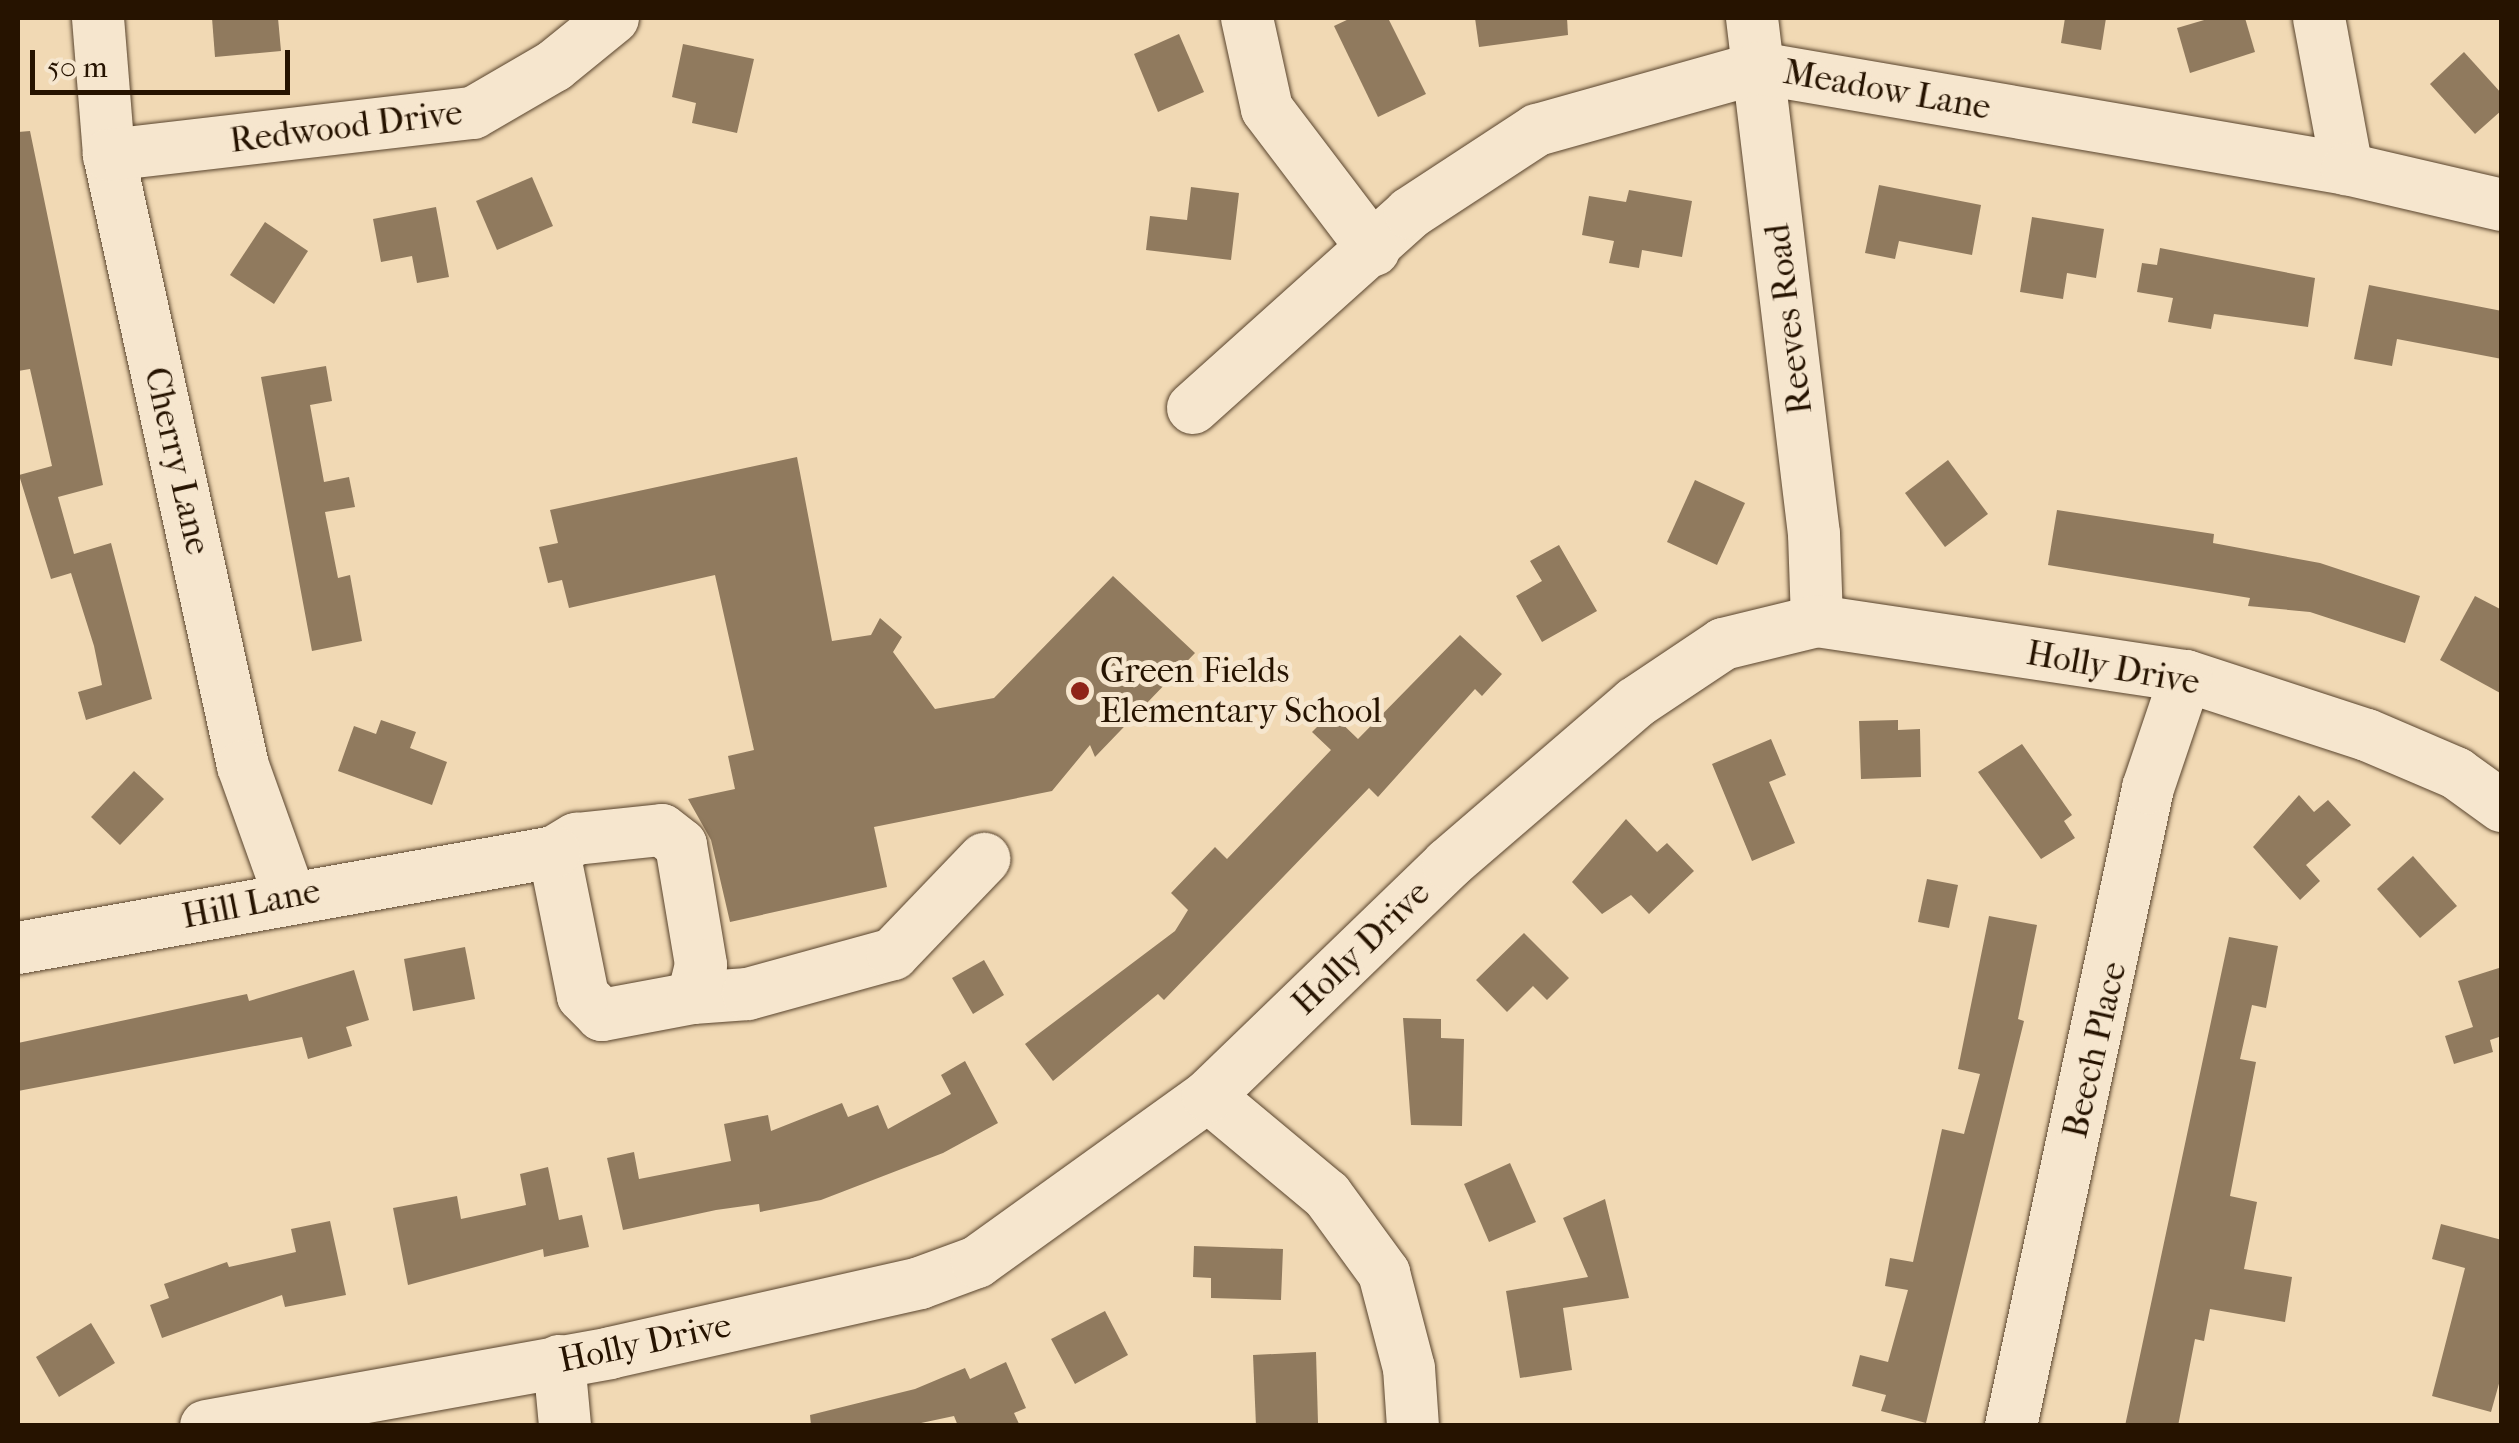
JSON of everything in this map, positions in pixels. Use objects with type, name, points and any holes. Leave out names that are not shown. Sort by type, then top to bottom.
[{"type":"street","name":"Cherry Lane","points":[[98,18],[109,155],[244,766],[290,897]]},
{"type":"street","name":"Redwood Drive","points":[[109,155],[473,113],[554,66],[613,18]]},
{"type":"street","points":[[1247,18],[1267,109],[1374,250]]},
{"type":"street","points":[[2319,18],[2347,170]]},
{"type":"street","name":"Meadow Lane","points":[[1193,408],[1374,250],[1410,213],[1537,130],[1755,43],[2502,205]]},
{"type":"street","name":"Reeves Road","points":[[1755,43],[1814,534],[1817,621]]},
{"type":"street","name":"Holly Drive","points":[[206,1426],[559,1361],[920,1283],[977,1262],[1208,1096],[1448,864],[1635,703],[1723,644],[1817,621],[2186,676],[2367,735],[2456,773],[2502,806]]},
{"type":"street","name":"Beech Place","points":[[2012,1426],[2148,788],[2186,676]]},
{"type":"street","name":"Hill Lane","points":[[18,948],[484,859],[554,852],[576,838],[662,830],[681,845],[701,964],[694,998]]},
{"type":"street","points":[[554,852],[583,996],[602,1015],[694,998],[748,994],[893,954],[984,859]]},
{"type":"street","points":[[1208,1096],[1327,1195],[1384,1273],[1409,1368],[1412,1426]]},
{"type":"street","points":[[559,1361],[564,1426]]},
{"type":"building","points":[[212,18],[278,18],[281,51],[215,57]]},
{"type":"building","points":[[1351,18],[1388,18],[1426,94],[1378,117],[1334,26]]},
{"type":"building","points":[[1475,18],[1567,18],[1568,35],[1479,47]]},
{"type":"building","points":[[2065,18],[2106,18],[2101,50],[2061,43]]},
{"type":"building","points":[[2211,18],[2245,18],[2255,52],[2190,73],[2177,28]]},
{"type":"building","points":[[1179,34],[1204,92],[1158,112],[1134,54]]},
{"type":"building","points":[[683,44],[754,59],[737,133],[692,123],[696,103],[672,97]]},
{"type":"building","points":[[2464,52],[2502,94],[2502,110],[2475,134],[2430,84]]},
{"type":"building","points":[[30,131],[103,485],[58,497],[74,554],[111,543],[152,699],[86,720],[78,692],[102,685],[94,646],[71,573],[51,579],[19,475],[52,466],[30,369],[18,371],[18,132]]},
{"type":"building","points":[[532,177],[553,226],[497,250],[476,201]]},
{"type":"building","points":[[1879,185],[1981,205],[1972,255],[1899,241],[1895,259],[1865,253]]},
{"type":"building","points":[[1191,187],[1239,193],[1231,260],[1146,250],[1150,216],[1187,220]]},
{"type":"building","points":[[1629,190],[1692,201],[1682,257],[1642,250],[1639,268],[1609,263],[1614,241],[1582,235],[1589,196],[1626,202]]},
{"type":"building","points":[[436,207],[449,277],[417,283],[412,256],[381,262],[373,219]]},
{"type":"building","points":[[2032,217],[2104,229],[2096,278],[2067,273],[2063,299],[2020,292]]},
{"type":"building","points":[[265,222],[308,251],[274,304],[230,275]]},
{"type":"building","points":[[2160,248],[2315,278],[2308,327],[2214,314],[2211,329],[2168,322],[2173,298],[2137,292],[2142,263],[2157,265]]},
{"type":"building","points":[[2369,285],[2502,311],[2502,359],[2397,339],[2392,366],[2354,359]]},
{"type":"building","points":[[326,366],[332,401],[310,405],[324,482],[349,477],[355,507],[325,512],[338,578],[350,575],[362,641],[312,651],[261,377]]},
{"type":"building","name":"Green Fields Elementary School","points":[[797,457],[832,641],[871,635],[880,618],[902,637],[893,652],[935,709],[994,698],[1113,576],[1195,653],[1095,757],[1090,745],[1052,791],[874,827],[887,887],[730,922],[711,840],[688,799],[735,789],[728,756],[754,750],[715,575],[569,608],[562,580],[548,583],[539,547],[558,543],[550,510]]},
{"type":"building","points":[[1948,460],[1988,514],[1945,547],[1905,493]]},
{"type":"building","points":[[1695,480],[1745,503],[1717,565],[1667,542]]},
{"type":"building","points":[[2057,510],[2214,534],[2213,543],[2320,563],[2420,596],[2405,643],[2310,612],[2248,606],[2250,598],[2048,565]]},
{"type":"building","points":[[1559,545],[1597,611],[1542,642],[1516,596],[1542,581],[1530,561]]},
{"type":"building","points":[[2475,596],[2502,610],[2502,694],[2440,660]]},
{"type":"building","points":[[1460,635],[1502,674],[1482,696],[1475,689],[1378,797],[1369,788],[1164,1000],[1158,994],[1053,1081],[1025,1044],[1175,931],[1188,910],[1171,893],[1215,847],[1227,859],[1331,750],[1312,732],[1331,713],[1358,739]]},
{"type":"building","points":[[381,720],[416,732],[410,748],[447,762],[432,805],[338,771],[354,726],[376,734]]},
{"type":"building","points":[[1898,720],[1898,730],[1920,729],[1921,777],[1861,779],[1859,721]]},
{"type":"building","points":[[1771,739],[1786,775],[1769,782],[1795,843],[1752,861],[1712,764]]},
{"type":"building","points":[[2022,744],[2072,815],[2064,821],[2075,838],[2041,859],[1978,772]]},
{"type":"building","points":[[134,771],[164,799],[120,845],[91,817]]},
{"type":"building","points":[[2299,795],[2314,812],[2328,800],[2351,825],[2306,865],[2320,881],[2300,900],[2253,847]]},
{"type":"building","points":[[1626,819],[1657,852],[1667,843],[1694,871],[1649,914],[1631,895],[1602,914],[1572,882]]},
{"type":"building","points":[[2413,856],[2457,906],[2420,938],[2377,889]]},
{"type":"building","points":[[1927,879],[1958,885],[1949,928],[1918,922]]},
{"type":"building","points":[[1989,916],[2037,925],[2018,1019],[2024,1021],[1926,1423],[1881,1411],[1886,1395],[1852,1386],[1860,1355],[1888,1362],[1908,1290],[1885,1286],[1890,1258],[1913,1262],[1942,1129],[1964,1134],[1980,1074],[1958,1069]]},
{"type":"building","points":[[1524,933],[1569,978],[1547,1000],[1533,986],[1507,1012],[1476,980]]},
{"type":"building","points":[[2229,937],[2278,946],[2266,1008],[2252,1005],[2240,1059],[2256,1062],[2230,1196],[2257,1202],[2244,1269],[2292,1277],[2285,1322],[2210,1309],[2204,1341],[2195,1339],[2178,1426],[2125,1426]]},
{"type":"building","points":[[465,947],[475,999],[413,1011],[404,959]]},
{"type":"building","points":[[984,960],[1004,995],[973,1014],[952,978]]},
{"type":"building","points":[[2502,967],[2502,1036],[2490,1040],[2493,1052],[2454,1064],[2445,1036],[2473,1027],[2458,981]]},
{"type":"building","points":[[354,970],[369,1020],[346,1027],[352,1046],[308,1059],[302,1037],[18,1091],[18,1043],[247,994],[249,1001]]},
{"type":"building","points":[[1403,1018],[1441,1019],[1441,1038],[1464,1039],[1462,1126],[1411,1125]]},
{"type":"building","points":[[965,1061],[998,1123],[943,1153],[821,1200],[760,1212],[759,1204],[716,1210],[623,1230],[607,1158],[634,1152],[639,1179],[731,1161],[724,1124],[768,1115],[771,1131],[842,1103],[848,1117],[878,1105],[888,1129],[951,1094],[941,1075]]},
{"type":"building","points":[[1510,1163],[1536,1222],[1489,1242],[1464,1184]]},
{"type":"building","points":[[548,1167],[559,1220],[582,1215],[589,1247],[544,1257],[543,1249],[408,1285],[393,1208],[457,1196],[461,1219],[526,1205],[520,1174]]},
{"type":"building","points":[[1605,1199],[1629,1298],[1563,1308],[1572,1370],[1520,1378],[1506,1291],[1588,1277],[1563,1218]]},
{"type":"building","points":[[330,1221],[346,1295],[285,1307],[282,1295],[162,1338],[150,1305],[169,1298],[164,1284],[227,1262],[229,1267],[296,1252],[291,1229]]},
{"type":"building","points":[[2441,1224],[2502,1240],[2502,1373],[2491,1412],[2432,1396],[2465,1268],[2432,1259]]},
{"type":"building","points":[[1194,1246],[1283,1249],[1281,1300],[1211,1298],[1211,1278],[1193,1277]]},
{"type":"building","points":[[1105,1311],[1128,1355],[1075,1384],[1051,1339]]},
{"type":"building","points":[[91,1323],[115,1363],[59,1397],[36,1357]]},
{"type":"building","points":[[1316,1352],[1318,1423],[1256,1426],[1253,1355]]},
{"type":"building","points":[[1006,1362],[1026,1408],[1014,1413],[1020,1426],[958,1426],[954,1416],[907,1426],[811,1426],[810,1415],[915,1389],[965,1368],[970,1379]]},
{"type":"place","name":"Green Fields Elementary School","points":[[1080,691]]}]
